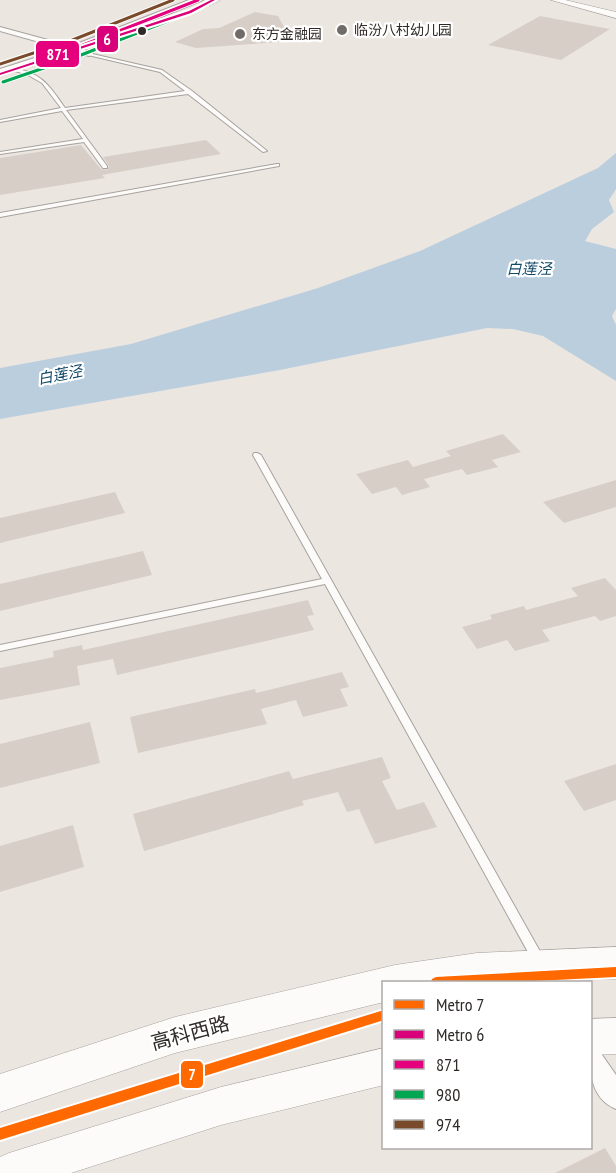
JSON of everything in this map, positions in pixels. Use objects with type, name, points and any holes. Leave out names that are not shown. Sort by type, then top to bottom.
[{"type":"main road","points":[[0,66],[182,0]]},
{"type":"main road","points":[[0,73],[73,49],[198,0]]},
{"type":"main road","points":[[400,981],[423,976],[542,964],[616,963]]},
{"type":"main road","name":"高科西路","points":[[0,1093],[175,1035],[382,985]]},
{"type":"main road","points":[[592,1037],[616,1036]]},
{"type":"main road","points":[[9,1173],[221,1106],[382,1066]]},
{"type":"street","points":[[555,0],[616,15]]},
{"type":"street","points":[[0,29],[89,54]]},
{"type":"street","points":[[592,1060],[616,1097]]},
{"type":"lane","points":[[89,54],[161,71],[265,151]]},
{"type":"lane","points":[[13,69],[44,82],[105,167]]},
{"type":"lane","points":[[0,121],[190,92]]},
{"type":"lane","points":[[0,153],[86,140]]},
{"type":"lane","points":[[0,215],[277,165]]},
{"type":"lane","points":[[257,455],[542,964]]},
{"type":"lane","points":[[0,648],[328,581]]},
{"type":"water","name":"白莲泾","points":[[616,153],[616,189],[609,200],[614,212],[592,229],[585,241],[616,249],[616,309],[612,316],[616,325],[616,381],[543,336],[513,329],[487,328],[280,370],[0,419],[0,368],[131,344],[318,288],[420,251],[598,168]]},
{"type":"building","name":"东方金融园","points":[[255,12],[278,16],[292,41],[196,48],[175,42],[203,29],[219,28]]},
{"type":"building","points":[[540,16],[610,29],[561,60],[488,45]]},
{"type":"building","points":[[206,140],[221,154],[102,175],[105,178],[0,195],[0,158],[81,145],[101,169],[107,170],[109,166],[103,157]]},
{"type":"building","points":[[503,434],[521,452],[492,460],[498,467],[467,475],[462,469],[424,479],[430,487],[402,495],[396,487],[372,494],[356,474],[408,460],[413,467],[451,456],[446,451]]},
{"type":"building","points":[[616,480],[616,507],[564,523],[543,502]]},
{"type":"building","points":[[115,492],[125,513],[0,543],[0,518]]},
{"type":"building","points":[[143,551],[152,575],[0,611],[0,584]]},
{"type":"building","points":[[605,578],[616,590],[616,616],[600,621],[595,616],[542,630],[550,641],[515,651],[507,640],[477,649],[462,627],[492,619],[490,615],[524,606],[526,610],[578,596],[571,588]]},
{"type":"building","points":[[308,600],[314,615],[307,616],[314,630],[117,675],[113,659],[77,666],[80,685],[0,700],[0,668],[54,657],[53,651],[82,645],[83,650]]},
{"type":"building","points":[[342,672],[349,687],[340,689],[348,706],[303,717],[296,700],[261,709],[267,724],[138,753],[130,717],[255,689],[256,693]]},
{"type":"building","points":[[90,722],[100,763],[0,788],[0,744]]},
{"type":"building","points":[[382,757],[391,778],[382,781],[397,810],[424,802],[437,827],[375,844],[359,809],[347,812],[338,792],[302,801],[304,805],[144,851],[133,814],[289,771],[293,779]]},
{"type":"building","points":[[616,764],[616,800],[584,811],[564,781]]},
{"type":"building","points":[[73,825],[84,867],[0,892],[0,846]]},
{"type":"building","points":[[605,1148],[616,1166],[616,1173],[555,1173]]},
{"type":"metro line","name":"6","points":[[0,74],[190,12],[213,0]]},
{"type":"metro line","name":"7","points":[[454,981],[616,972]]},
{"type":"metro line","name":"7","points":[[0,1134],[382,1016]]},
{"type":"transit line","name":"974","points":[[0,64],[70,41],[173,0]]},
{"type":"transit line","name":"871","points":[[0,73],[73,49],[198,0]]},
{"type":"transit line","name":"980","points":[[3,82],[76,57],[201,8]]},
{"type":"place","name":"临汾八村幼儿园","points":[[342,30]]},
{"type":"place","name":"东方金融园","points":[[240,34]]}]
